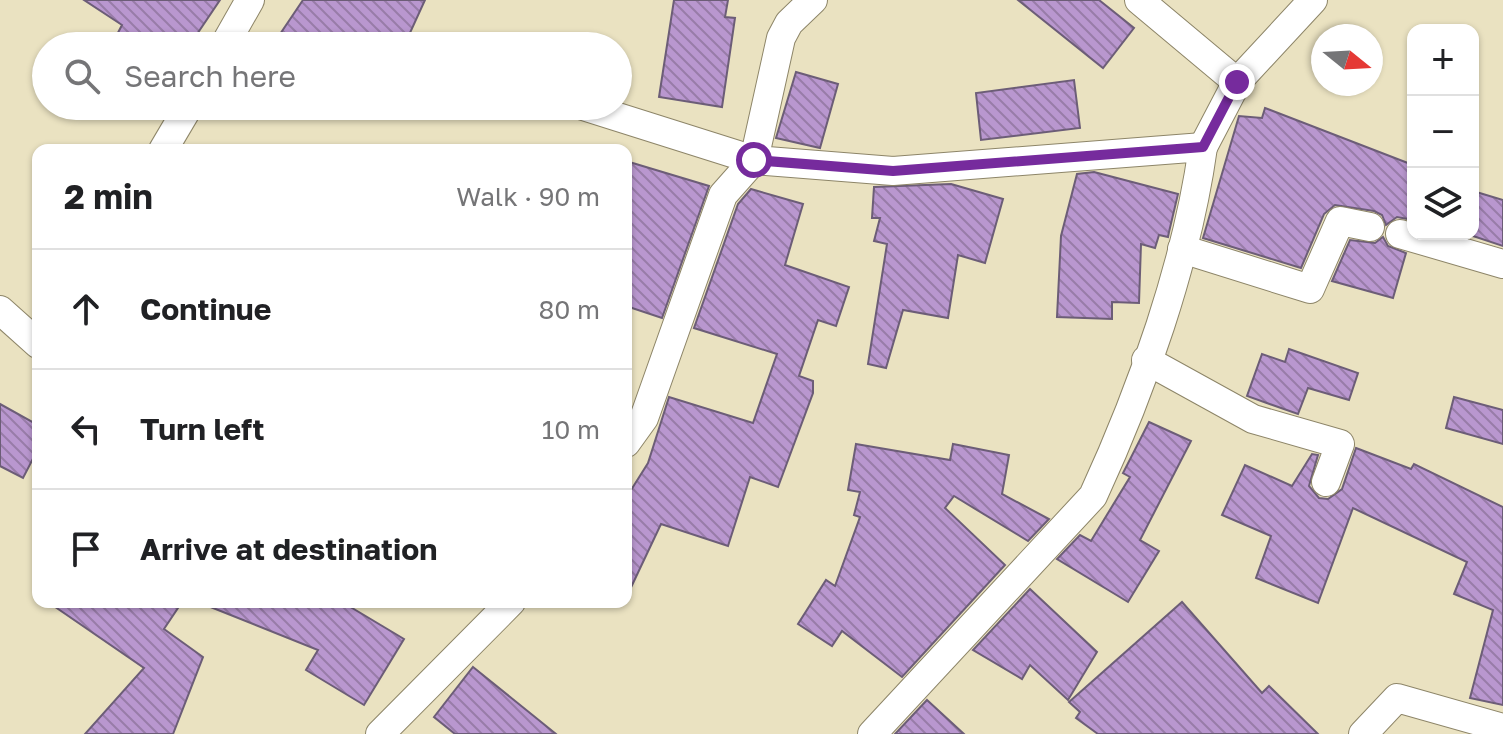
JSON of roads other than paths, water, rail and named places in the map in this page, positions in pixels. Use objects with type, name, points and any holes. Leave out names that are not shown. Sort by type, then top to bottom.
[{"type":"street","points":[[232,32],[250,0]]},
{"type":"street","points":[[632,435],[644,418],[723,195],[754,160],[781,38],[789,23],[813,0]]},
{"type":"street","points":[[1139,0],[1237,82]]},
{"type":"street","points":[[872,734],[1093,496],[1146,360],[1182,249],[1203,147],[1237,82],[1313,0]]},
{"type":"street","points":[[167,144],[181,120]]},
{"type":"street","points":[[627,120],[754,160],[893,171],[1203,147]]},
{"type":"street","points":[[1182,249],[1310,289],[1340,221],[1370,227]]},
{"type":"street","points":[[1400,234],[1503,264]]},
{"type":"street","points":[[0,310],[32,339]]},
{"type":"street","points":[[1146,360],[1253,419],[1340,444],[1326,482]]},
{"type":"street","points":[[380,734],[505,608]]},
{"type":"street","points":[[1363,734],[1397,698],[1503,728]]}]
